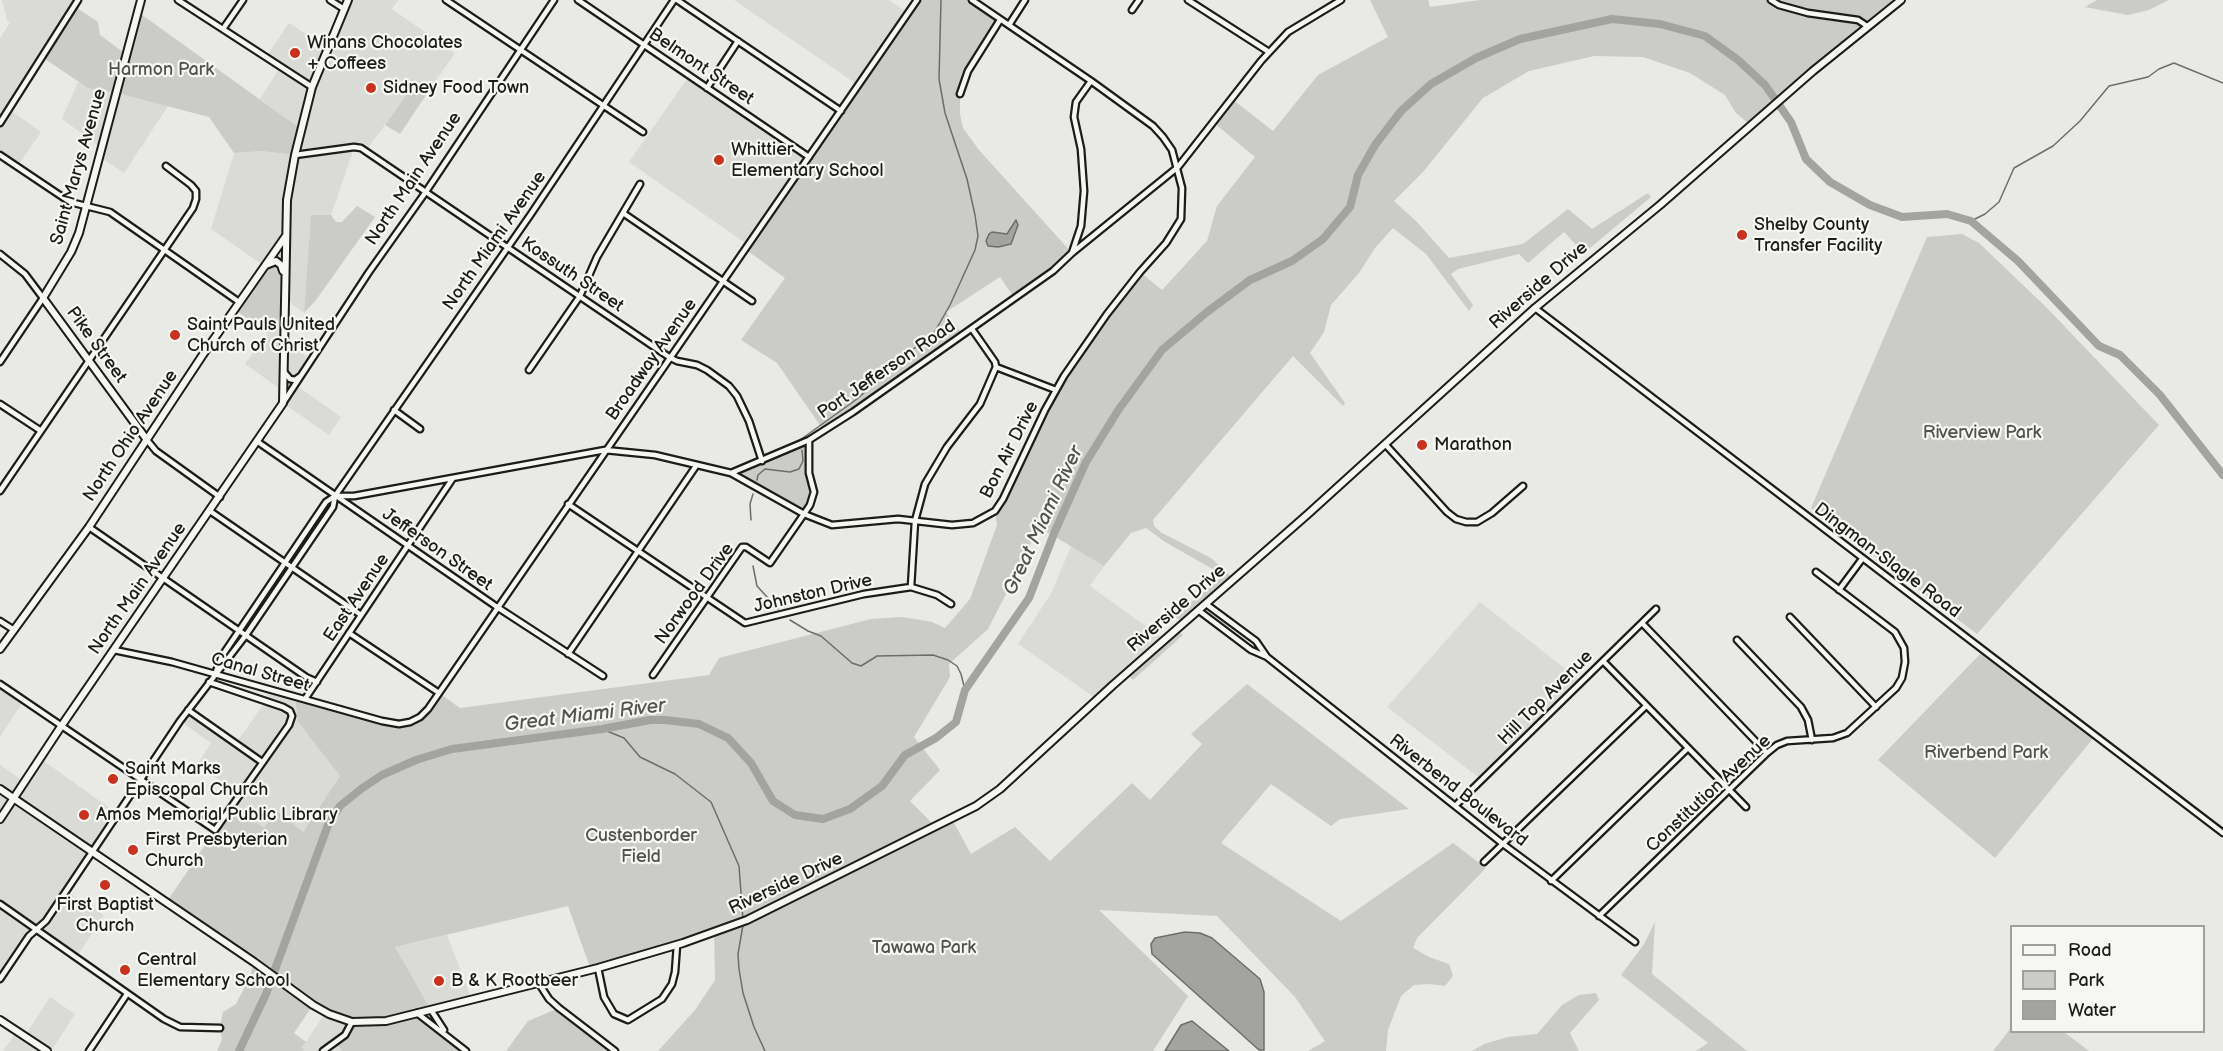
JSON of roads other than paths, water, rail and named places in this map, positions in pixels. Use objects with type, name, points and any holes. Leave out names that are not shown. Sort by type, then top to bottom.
[{"type":"main road","name":"Saint Marys Avenue","points":[[43,298],[71,252],[87,206],[141,0]]},
{"type":"main road","points":[[283,403],[287,200],[295,154],[312,87],[348,0]]},
{"type":"main road","name":"Riverside Drive","points":[[352,1022],[386,1021],[431,1010],[598,968],[731,927],[767,912],[976,806],[1000,789],[1535,308],[1660,206],[1749,124],[1901,0]]},
{"type":"main road","name":"North Ohio Avenue","points":[[0,649],[89,527],[285,237]]},
{"type":"main road","points":[[264,266],[273,261],[279,263],[284,277]]},
{"type":"main road","name":"Pike Street","points":[[43,298],[147,440]]},
{"type":"main road","name":"North Main Avenue","points":[[0,819],[283,403]]},
{"type":"main road","points":[[0,789],[254,962],[313,1005],[329,1014],[352,1022]]},
{"type":"main road","points":[[0,1020],[46,1051]]},
{"type":"street","points":[[0,123],[78,0]]},
{"type":"street","points":[[178,0],[312,87]]},
{"type":"street","points":[[223,29],[243,0]]},
{"type":"street","points":[[330,0],[344,9]]},
{"type":"street","name":"North Main Avenue","points":[[283,403],[554,0]]},
{"type":"street","name":"Belmont Street","points":[[578,0],[809,157]]},
{"type":"street","points":[[675,0],[841,111]]},
{"type":"street","name":"North Miami Avenue","points":[[214,674],[222,656],[326,502],[335,496],[675,0]]},
{"type":"street","name":"Broadway Avenue","points":[[399,724],[420,717],[439,693],[917,0]]},
{"type":"street","name":"Bon Air Drive","points":[[731,473],[804,514],[832,525],[898,519],[952,525],[973,523],[995,511],[1056,390],[1107,314],[1178,226],[1183,203],[1178,166],[1172,150],[1153,126],[972,0]]},
{"type":"street","points":[[1009,26],[1025,0]]},
{"type":"street","points":[[1132,10],[1139,0]]},
{"type":"street","points":[[1188,0],[1269,52]]},
{"type":"street","name":"Port Jefferson Road","points":[[731,473],[809,440],[853,412],[1053,272],[1178,166],[1269,52],[1288,32],[1341,0]]},
{"type":"street","points":[[1771,0],[1779,5],[1808,13],[1858,20],[1867,26]]},
{"type":"street","points":[[448,1],[643,132]]},
{"type":"street","points":[[960,94],[968,71],[1000,20]]},
{"type":"street","points":[[707,88],[738,41]]},
{"type":"street","points":[[1072,254],[1081,226],[1084,191],[1081,149],[1074,117],[1076,102],[1091,81]]},
{"type":"street","name":"Kossuth Street","points":[[295,154],[361,148],[669,357],[698,365],[729,386],[737,396],[749,421],[762,461]]},
{"type":"street","points":[[0,155],[70,202],[110,212],[239,302]]},
{"type":"street","points":[[0,491],[193,208],[196,191],[166,166]]},
{"type":"street","points":[[529,370],[580,296],[597,257],[640,184]]},
{"type":"street","points":[[623,213],[752,301]]},
{"type":"street","points":[[0,254],[25,274],[43,298]]},
{"type":"street","name":"Saint Marys Avenue","points":[[0,362],[43,298]]},
{"type":"street","name":"Dingman-Slagle Road","points":[[1535,308],[2223,833]]},
{"type":"street","points":[[911,587],[915,521],[925,484],[947,447],[980,404],[996,367],[995,362],[972,329]]},
{"type":"street","points":[[996,367],[1056,390]]},
{"type":"street","points":[[283,370],[290,379],[295,380],[301,376]]},
{"type":"street","points":[[0,404],[41,431]]},
{"type":"street","points":[[394,410],[420,429]]},
{"type":"street","points":[[147,440],[172,464],[220,496]]},
{"type":"street","name":"Norwood Drive","points":[[653,675],[742,548],[746,547],[770,563],[810,505],[814,492],[810,473],[809,440]]},
{"type":"street","name":"Jefferson Street","points":[[258,442],[497,607],[603,676]]},
{"type":"street","points":[[1385,444],[1456,519],[1477,522],[1492,513],[1523,486]]},
{"type":"street","points":[[335,496],[354,496],[605,450],[655,455],[731,473]]},
{"type":"street","points":[[568,654],[696,466]]},
{"type":"street","name":"East Avenue","points":[[305,699],[453,478]]},
{"type":"street","name":"North Miami Avenue","points":[[0,979],[29,936],[46,921],[188,710],[246,635],[333,507],[335,496]]},
{"type":"street","name":"Johnston Drive","points":[[568,504],[745,623],[864,594],[911,587],[937,596],[951,604]]},
{"type":"street","points":[[210,511],[361,615]]},
{"type":"street","points":[[89,527],[295,670],[317,682]]},
{"type":"street","points":[[1839,590],[1862,559]]},
{"type":"street","name":"Constitution Avenue","points":[[1599,916],[1777,745],[1787,741],[1833,738],[1847,733],[1896,688],[1902,678],[1905,662],[1904,648],[1895,632],[1816,572]]},
{"type":"street","points":[[1206,604],[1256,641],[1267,657]]},
{"type":"street","name":"Hill Top Avenue","points":[[1455,806],[1656,609]]},
{"type":"street","points":[[1198,610],[1251,650],[1267,657]]},
{"type":"street","points":[[1790,617],[1876,707]]},
{"type":"street","points":[[0,621],[14,630]]},
{"type":"street","points":[[1642,623],[1767,753]]},
{"type":"street","points":[[349,633],[439,693]]},
{"type":"street","points":[[1737,640],[1801,707],[1808,720],[1812,741]]},
{"type":"street","name":"Canal Street","points":[[114,650],[214,674],[399,724]]},
{"type":"street","name":"Riverbend Boulevard","points":[[1267,657],[1503,844],[1635,942]]},
{"type":"street","points":[[1603,662],[1746,807]]},
{"type":"street","points":[[0,684],[215,830],[289,725],[292,716],[290,711],[282,707],[208,682]]},
{"type":"street","points":[[1484,862],[1646,706]]},
{"type":"street","points":[[188,710],[262,762]]},
{"type":"street","points":[[1551,880],[1687,748]]},
{"type":"street","points":[[0,904],[164,1019],[180,1027],[220,1028]]},
{"type":"street","points":[[598,968],[604,997],[614,1014],[628,1020],[662,999],[672,984],[677,945]]},
{"type":"street","points":[[538,982],[549,999],[559,1008],[615,1051]]},
{"type":"street","points":[[89,1051],[127,994]]},
{"type":"street","points":[[431,1010],[447,1035]]},
{"type":"street","points":[[417,1013],[466,1051]]},
{"type":"street","points":[[323,1051],[345,1035],[352,1022]]},
{"type":"water","points":[[1016,220],[1018,225],[1011,244],[998,247],[988,246],[986,241],[989,234],[992,232],[1007,234]]},
{"type":"water","points":[[1185,932],[1200,933],[1212,938],[1260,979],[1264,992],[1264,1050],[1259,1050],[1152,954],[1151,944],[1155,938]]},
{"type":"water","points":[[1192,1021],[1229,1051],[1165,1051],[1181,1025]]},
{"type":"waterway","points":[[800,440],[857,399],[934,333],[950,305],[975,250],[978,236],[975,215],[967,179],[945,113],[939,79],[941,0]]},
{"type":"waterway","name":"Great Miami River","points":[[239,1051],[266,994],[328,825],[340,806],[361,789],[382,775],[416,760],[452,749],[602,729],[650,720],[665,720],[699,724],[728,738],[751,763],[773,801],[795,815],[823,819],[850,809],[882,786],[905,755],[936,738],[956,722],[965,690],[1029,598],[1055,531],[1086,462],[1119,409],[1162,350],[1250,280],[1292,261],[1323,239],[1350,207],[1358,175],[1375,145],[1401,111],[1431,84],[1476,58],[1520,39],[1612,19],[1660,24],[1705,36],[1738,60],[1765,85],[1791,122],[1806,159],[1830,182],[1870,205],[1902,217],[1947,214],[1971,221],[2018,261],[2099,346],[2120,355],[2160,395],[2223,475]]},
{"type":"waterway","points":[[1971,221],[1985,214],[1999,202],[2014,168],[2053,146],[2080,121],[2109,86],[2148,77],[2159,69],[2174,63],[2223,83]]},
{"type":"waterway","points":[[757,480],[758,475],[765,469],[790,472],[799,469],[803,461],[802,450]]},
{"type":"waterway","points":[[751,520],[750,504],[753,494]]},
{"type":"waterway","points":[[753,566],[757,586],[778,609]]},
{"type":"waterway","points":[[790,620],[821,636],[852,663],[861,666],[877,656],[933,655],[948,660],[957,666],[965,690]]},
{"type":"waterway","points":[[602,729],[624,738],[640,757],[675,774],[711,802],[739,866],[743,920]]},
{"type":"waterway","points":[[743,925],[738,954],[743,993],[765,1051]]},
{"type":"place","name":"Winans Chocolates + Coffees","points":[[295,53]]},
{"type":"place","name":"Sidney Food Town","points":[[371,88]]},
{"type":"place","name":"Whittier Elementary School","points":[[719,160]]},
{"type":"place","name":"Shelby County Transfer Facility","points":[[1742,235]]},
{"type":"place","name":"Saint Pauls United Church of Christ","points":[[175,335]]},
{"type":"place","name":"Marathon","points":[[1422,445]]},
{"type":"place","name":"Saint Marks Episcopal Church","points":[[113,779]]},
{"type":"place","name":"Amos Memorial Public Library","points":[[84,815]]},
{"type":"place","name":"First Presbyterian Church","points":[[133,850]]},
{"type":"place","name":"First Baptist Church","points":[[105,885]]},
{"type":"place","name":"Central Elementary School","points":[[125,970]]},
{"type":"place","name":"B & K Rootbeer","points":[[439,981]]},
{"type":"park label","name":"Harmon Park","points":[[161,70]]},
{"type":"park label","name":"Riverview Park","points":[[1982,433]]},
{"type":"park label","name":"Riverbend Park","points":[[1986,753]]},
{"type":"park label","name":"Custenborder Field","points":[[641,846]]},
{"type":"park label","name":"Tawawa Park","points":[[924,948]]}]
